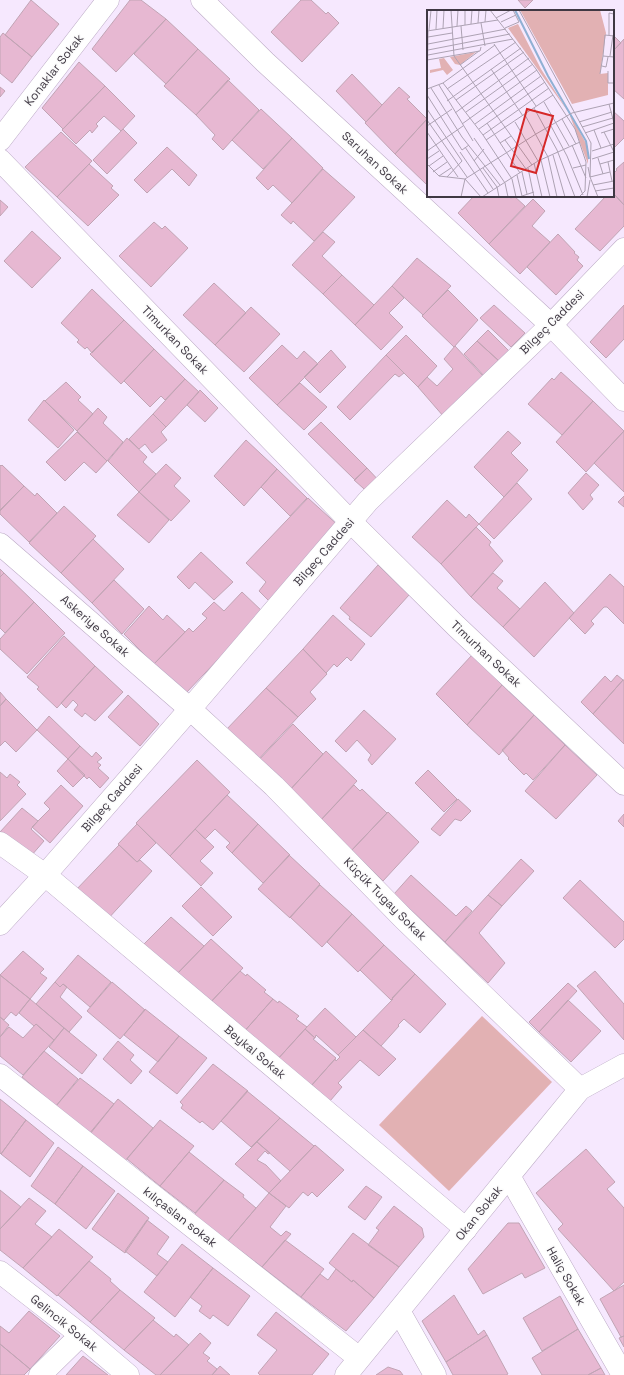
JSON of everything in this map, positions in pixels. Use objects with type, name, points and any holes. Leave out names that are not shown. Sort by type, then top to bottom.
[{"type":"street","name":"Konaklar Sokak","points":[[0,140],[108,0]]},
{"type":"street","name":"Saruhan Sokak","points":[[202,0],[265,62],[550,325],[624,400]]},
{"type":"street","name":"Timurkan Sokak","points":[[0,160],[350,521]]},
{"type":"street","name":"Bilgeç Caddesi","points":[[0,924],[45,875],[190,709],[368,501],[550,325],[624,249]]},
{"type":"street","name":"Timurhan Sokak","points":[[350,521],[456,626],[624,784]]},
{"type":"street","name":"Askeriye Sokak","points":[[0,544],[190,709]]},
{"type":"street","name":"Küçük Tugay Sokak","points":[[190,709],[274,786],[403,918],[580,1089]]},
{"type":"street","name":"Beykal Sokak","points":[[0,843],[45,875],[466,1228]]},
{"type":"street","name":"Okan Sokak","points":[[346,1375],[580,1089],[624,1065]]},
{"type":"street","name":"kılıçaslan sokak","points":[[0,1075],[359,1358]]},
{"type":"street","name":"Haliç Sokak","points":[[509,1176],[623,1375]]},
{"type":"street","name":"Gelincik Sokak","points":[[0,1272],[81,1335],[128,1375]]},
{"type":"street","points":[[399,1311],[435,1375]]},
{"type":"street","points":[[40,1375],[81,1335]]},
{"type":"shaded area","points":[[482,1016],[552,1082],[449,1191],[379,1125]]},
{"type":"building","points":[[31,0],[59,24],[32,57],[5,35]]},
{"type":"building","points":[[130,0],[141,0],[166,19],[116,72],[92,49]]},
{"type":"building","points":[[301,0],[311,0],[326,14],[328,12],[339,23],[302,62],[271,32]]},
{"type":"building","points":[[518,0],[533,0],[525,8]]},
{"type":"building","points":[[166,19],[198,49],[166,84],[134,54]]},
{"type":"building","points":[[3,33],[32,57],[12,83],[0,73],[0,37]]},
{"type":"building","points":[[614,36],[621,43],[614,50]]},
{"type":"building","points":[[624,39],[624,99],[614,90],[614,50]]},
{"type":"building","points":[[198,49],[230,79],[196,115],[164,86]]},
{"type":"building","points":[[79,62],[105,86],[63,129],[42,108]]},
{"type":"building","points":[[352,74],[382,105],[366,122],[336,91]]},
{"type":"building","points":[[228,80],[259,110],[223,150],[212,139],[215,135],[196,115]]},
{"type":"building","points":[[105,86],[135,116],[121,131],[104,116],[96,124],[98,126],[92,133],[90,130],[76,144],[62,130]]},
{"type":"building","points":[[0,87],[5,91],[0,97]]},
{"type":"building","points":[[399,87],[410,97],[407,99],[427,119],[395,154],[365,123]]},
{"type":"building","points":[[261,109],[292,138],[263,169],[232,140]]},
{"type":"building","points":[[614,112],[624,121],[624,138],[614,148]]},
{"type":"building","points":[[427,119],[427,183],[426,184],[395,154]]},
{"type":"building","points":[[123,129],[137,143],[107,174],[93,160]]},
{"type":"building","points":[[61,132],[92,161],[57,197],[25,167]]},
{"type":"building","points":[[292,138],[323,168],[292,203],[273,185],[268,190],[256,178]]},
{"type":"building","points":[[167,147],[197,175],[189,186],[172,169],[147,193],[134,180]]},
{"type":"building","points":[[624,162],[624,205],[614,194],[614,173],[617,170],[616,169]]},
{"type":"building","points":[[89,164],[113,186],[111,188],[119,195],[88,226],[57,197]]},
{"type":"building","points":[[323,169],[355,197],[314,241],[293,221],[291,224],[281,215]]},
{"type":"building","points":[[614,194],[624,205],[624,226],[600,251],[575,229],[605,197],[614,197]]},
{"type":"building","points":[[473,197],[515,197],[525,206],[489,244],[458,213]]},
{"type":"building","points":[[533,199],[545,211],[532,226],[550,242],[520,274],[489,244]]},
{"type":"building","points":[[0,200],[8,207],[0,216]]},
{"type":"building","points":[[154,222],[162,229],[165,226],[188,248],[151,287],[119,256]]},
{"type":"building","points":[[32,231],[61,258],[32,288],[4,261]]},
{"type":"building","points":[[323,232],[335,242],[322,256],[342,275],[323,294],[292,265]]},
{"type":"building","points":[[558,234],[579,257],[577,260],[583,266],[556,295],[527,267]]},
{"type":"building","points":[[417,258],[451,286],[423,315],[392,286]]},
{"type":"building","points":[[342,275],[374,305],[355,325],[323,294]]},
{"type":"building","points":[[214,283],[246,313],[215,345],[183,315]]},
{"type":"building","points":[[392,286],[404,298],[389,313],[403,327],[381,350],[355,325]]},
{"type":"building","points":[[92,289],[124,320],[92,353],[87,347],[85,349],[77,342],[79,340],[61,323]]},
{"type":"building","points":[[448,290],[478,320],[454,347],[422,316]]},
{"type":"building","points":[[494,305],[525,333],[511,347],[480,318]]},
{"type":"building","points":[[624,305],[624,339],[606,358],[590,342]]},
{"type":"building","points":[[251,307],[280,334],[244,372],[215,345]]},
{"type":"building","points":[[124,320],[154,349],[121,384],[90,354]]},
{"type":"building","points":[[488,330],[509,351],[499,361],[477,341]]},
{"type":"building","points":[[406,335],[437,366],[418,387],[386,355]]},
{"type":"building","points":[[477,341],[499,361],[484,376],[464,354]]},
{"type":"building","points":[[282,345],[297,359],[304,351],[318,364],[277,405],[249,378]]},
{"type":"building","points":[[455,346],[483,376],[444,417],[418,387],[427,377],[437,386],[453,369],[444,359]]},
{"type":"building","points":[[154,349],[185,379],[165,400],[161,396],[150,407],[124,381]]},
{"type":"building","points":[[331,350],[346,367],[320,393],[304,377]]},
{"type":"building","points":[[386,355],[404,373],[399,377],[395,374],[350,420],[337,407]]},
{"type":"building","points":[[561,372],[593,401],[562,435],[528,404],[552,378],[554,380]]},
{"type":"building","points":[[185,379],[199,392],[166,427],[153,414]]},
{"type":"building","points":[[66,382],[81,397],[78,400],[93,414],[77,431],[45,401]]},
{"type":"building","points":[[300,383],[327,407],[304,430],[277,405]]},
{"type":"building","points":[[200,390],[218,408],[205,422],[187,405]]},
{"type":"building","points":[[44,400],[74,430],[58,448],[28,420]]},
{"type":"building","points":[[593,401],[624,431],[586,472],[556,442]]},
{"type":"building","points":[[98,408],[107,417],[103,423],[123,442],[107,461],[77,431]]},
{"type":"building","points":[[153,414],[166,427],[161,432],[167,440],[152,453],[145,444],[139,449],[129,439]]},
{"type":"building","points":[[321,422],[367,468],[355,480],[308,434]]},
{"type":"building","points":[[508,431],[521,443],[511,453],[528,470],[504,497],[474,467]]},
{"type":"building","points":[[624,431],[624,492],[594,463]]},
{"type":"building","points":[[77,432],[107,461],[96,473],[84,462],[65,481],[46,462]]},
{"type":"building","points":[[127,438],[147,457],[143,462],[156,474],[139,492],[108,461]]},
{"type":"building","points":[[246,440],[277,469],[244,506],[214,476]]},
{"type":"building","points":[[166,464],[181,478],[174,486],[190,501],[171,521],[139,492]]},
{"type":"building","points":[[0,465],[2,465],[24,486],[0,511]]},
{"type":"building","points":[[367,468],[383,485],[372,496],[354,480]]},
{"type":"building","points":[[277,469],[307,498],[290,516],[261,487]]},
{"type":"building","points":[[586,473],[599,485],[590,495],[593,499],[583,510],[568,493]]},
{"type":"building","points":[[517,483],[532,499],[494,539],[479,524]]},
{"type":"building","points":[[24,486],[35,496],[37,493],[57,513],[29,542],[0,514],[0,510]]},
{"type":"building","points":[[139,492],[169,520],[149,543],[117,515]]},
{"type":"building","points":[[624,496],[624,507],[618,502]]},
{"type":"building","points":[[308,498],[341,528],[271,603],[259,591],[266,582],[246,563]]},
{"type":"building","points":[[447,500],[466,518],[469,514],[479,524],[441,564],[412,537]]},
{"type":"building","points":[[64,506],[96,536],[61,573],[29,543]]},
{"type":"building","points":[[476,527],[491,542],[489,545],[503,561],[471,597],[441,564]]},
{"type":"building","points":[[93,539],[124,569],[92,603],[61,573]]},
{"type":"building","points":[[201,552],[233,582],[214,600],[195,582],[189,589],[177,577]]},
{"type":"building","points":[[378,565],[409,595],[371,637],[349,619],[350,617],[340,608]]},
{"type":"building","points":[[0,569],[4,573],[0,577]]},
{"type":"building","points":[[4,573],[34,602],[5,633],[0,628],[0,577]]},
{"type":"building","points":[[493,573],[503,581],[497,588],[520,609],[503,627],[471,597]]},
{"type":"building","points":[[610,574],[624,587],[624,624],[607,607],[604,607],[591,621],[594,624],[585,634],[569,618]]},
{"type":"building","points":[[114,580],[144,609],[122,634],[92,603]]},
{"type":"building","points":[[545,582],[574,613],[534,657],[503,627]]},
{"type":"building","points":[[242,592],[263,612],[186,693],[154,664],[189,628],[193,632],[207,618],[202,614],[214,602],[224,611]]},
{"type":"building","points":[[34,602],[65,633],[27,674],[0,649],[0,639]]},
{"type":"building","points":[[149,606],[163,620],[167,615],[185,632],[154,664],[124,634]]},
{"type":"building","points":[[333,615],[365,644],[351,661],[347,657],[337,667],[334,664],[326,673],[303,649]]},
{"type":"building","points":[[64,636],[95,666],[57,708],[37,689],[39,687],[27,677]]},
{"type":"building","points":[[303,649],[327,674],[310,692],[316,699],[298,717],[266,688]]},
{"type":"building","points":[[472,655],[502,685],[467,725],[436,694]]},
{"type":"building","points":[[95,666],[123,692],[95,721],[85,713],[82,717],[74,710],[78,705],[73,700],[66,708],[61,703]]},
{"type":"building","points":[[617,675],[623,680],[593,714],[581,702],[605,676],[611,682]]},
{"type":"building","points":[[624,680],[624,744],[593,714]]},
{"type":"building","points":[[502,685],[534,715],[499,755],[467,725]]},
{"type":"building","points":[[266,688],[298,717],[256,762],[225,731]]},
{"type":"building","points":[[0,692],[6,699],[0,706]]},
{"type":"building","points":[[128,695],[159,724],[140,746],[108,717]]},
{"type":"building","points":[[6,699],[37,730],[16,752],[5,741],[0,746],[0,706]]},
{"type":"building","points":[[364,710],[396,739],[372,765],[368,760],[371,755],[357,740],[346,752],[335,741]]},
{"type":"building","points":[[534,715],[565,745],[533,780],[526,773],[524,775],[508,759],[509,758],[502,750]]},
{"type":"building","points":[[49,716],[80,746],[68,759],[37,730]]},
{"type":"building","points":[[293,724],[323,754],[288,792],[257,762]]},
{"type":"building","points":[[565,745],[597,775],[556,819],[525,791]]},
{"type":"building","points":[[80,746],[92,757],[96,752],[102,758],[97,762],[101,765],[98,768],[109,778],[100,788],[89,777],[87,779],[68,759]]},
{"type":"building","points":[[326,751],[357,781],[319,822],[288,792]]},
{"type":"building","points":[[68,759],[85,775],[73,787],[57,771]]},
{"type":"building","points":[[197,760],[230,792],[170,856],[136,823]]},
{"type":"building","points":[[428,770],[457,799],[444,812],[415,783]]},
{"type":"building","points":[[0,772],[7,778],[10,774],[20,782],[17,785],[26,794],[0,821]]},
{"type":"building","points":[[61,785],[83,806],[50,843],[32,827],[50,809],[44,803]]},
{"type":"building","points":[[354,785],[360,791],[362,789],[387,813],[350,852],[319,822]]},
{"type":"building","points":[[227,795],[258,824],[232,853],[226,847],[230,843],[215,829],[205,839],[195,829]]},
{"type":"building","points":[[458,799],[471,811],[461,821],[455,819],[440,836],[431,829]]},
{"type":"building","points":[[22,808],[38,821],[31,829],[44,841],[31,856],[0,832]]},
{"type":"building","points":[[388,812],[419,842],[383,881],[352,850]]},
{"type":"building","points":[[624,814],[624,827],[618,821]]},
{"type":"building","points":[[137,824],[156,843],[137,862],[118,844]]},
{"type":"building","points":[[258,824],[290,855],[263,883],[232,853]]},
{"type":"building","points":[[195,829],[214,847],[200,861],[213,873],[201,886],[170,856]]},
{"type":"building","points":[[119,845],[137,862],[140,860],[152,871],[106,921],[74,892]]},
{"type":"building","points":[[289,855],[320,884],[290,918],[258,889]]},
{"type":"building","points":[[521,859],[534,871],[502,906],[488,895]]},
{"type":"building","points":[[411,875],[456,916],[466,906],[472,911],[445,942],[394,894]]},
{"type":"building","points":[[580,880],[624,922],[624,939],[615,948],[563,898]]},
{"type":"building","points":[[320,885],[352,914],[322,947],[290,917]]},
{"type":"building","points":[[201,887],[232,917],[213,936],[182,906]]},
{"type":"building","points":[[488,895],[502,906],[479,933],[505,963],[488,983],[445,942]]},
{"type":"building","points":[[352,914],[384,945],[358,972],[327,942]]},
{"type":"building","points":[[171,917],[204,946],[174,977],[139,949]]},
{"type":"building","points":[[211,939],[243,968],[207,1006],[174,977]]},
{"type":"building","points":[[384,945],[415,974],[391,1000],[360,970]]},
{"type":"building","points":[[23,951],[44,969],[40,973],[47,978],[30,999],[0,975]]},
{"type":"building","points":[[78,955],[111,982],[90,1007],[63,984],[60,987],[55,982]]},
{"type":"building","points":[[240,971],[246,976],[247,974],[266,990],[264,992],[273,999],[242,1034],[207,1006]]},
{"type":"building","points":[[595,971],[624,1004],[624,1040],[577,986]]},
{"type":"building","points":[[415,974],[446,1004],[420,1033],[404,1019],[381,1046],[363,1030]]},
{"type":"building","points":[[0,975],[30,999],[16,1016],[11,1012],[4,1020],[0,1017]]},
{"type":"building","points":[[55,982],[60,987],[63,984],[67,987],[60,997],[82,1017],[69,1032],[36,1004]]},
{"type":"building","points":[[112,982],[145,1010],[120,1039],[87,1011]]},
{"type":"building","points":[[568,983],[577,991],[539,1032],[529,1022]]},
{"type":"building","points":[[30,999],[64,1028],[54,1040],[36,1024],[34,1026],[19,1013]]},
{"type":"building","points":[[273,999],[278,1003],[279,1001],[299,1016],[296,1019],[307,1027],[276,1061],[242,1034]]},
{"type":"building","points":[[568,1000],[601,1031],[571,1062],[539,1032]]},
{"type":"building","points":[[325,1008],[356,1037],[338,1055],[316,1035],[315,1038],[305,1029]]},
{"type":"building","points":[[145,1009],[179,1036],[158,1062],[124,1035]]},
{"type":"building","points":[[0,1017],[9,1025],[0,1037]]},
{"type":"building","points":[[36,1024],[54,1040],[23,1075],[0,1056],[0,1037],[9,1027],[23,1038]]},
{"type":"building","points":[[64,1028],[97,1055],[82,1074],[49,1047]]},
{"type":"building","points":[[305,1029],[315,1038],[313,1039],[336,1058],[309,1088],[276,1061]]},
{"type":"building","points":[[363,1030],[396,1059],[379,1076],[360,1060],[338,1083],[342,1087],[330,1101],[312,1085],[335,1059],[336,1061],[340,1057],[338,1055]]},
{"type":"building","points":[[179,1036],[207,1058],[177,1094],[149,1072]]},
{"type":"building","points":[[118,1041],[134,1055],[130,1060],[142,1071],[131,1084],[103,1059]]},
{"type":"building","points":[[44,1051],[78,1079],[56,1106],[22,1077]]},
{"type":"building","points":[[213,1064],[248,1091],[213,1130],[202,1121],[200,1123],[181,1108],[183,1105],[180,1102]]},
{"type":"building","points":[[80,1078],[114,1104],[90,1134],[56,1106]]},
{"type":"building","points":[[247,1091],[280,1118],[251,1147],[221,1121]]},
{"type":"building","points":[[0,1099],[26,1120],[1,1154],[0,1153]]},
{"type":"building","points":[[118,1099],[153,1128],[124,1162],[89,1134]]},
{"type":"building","points":[[280,1118],[314,1146],[290,1171],[257,1142]]},
{"type":"building","points":[[26,1120],[54,1143],[30,1177],[1,1154]]},
{"type":"building","points":[[160,1120],[194,1146],[160,1186],[127,1159]]},
{"type":"building","points":[[257,1142],[270,1153],[268,1154],[265,1151],[257,1160],[266,1165],[281,1181],[269,1193],[235,1164]]},
{"type":"building","points":[[315,1145],[344,1170],[317,1197],[312,1192],[308,1196],[303,1192],[289,1208],[269,1193]]},
{"type":"building","points":[[58,1147],[83,1166],[55,1204],[31,1186]]},
{"type":"building","points":[[586,1149],[615,1182],[607,1189],[624,1208],[624,1282],[614,1291],[558,1229],[563,1224],[536,1193]]},
{"type":"building","points":[[189,1152],[224,1180],[195,1213],[160,1186]]},
{"type":"building","points":[[83,1166],[115,1191],[86,1229],[55,1204]]},
{"type":"building","points":[[224,1180],[244,1195],[243,1197],[256,1208],[228,1241],[194,1215]]},
{"type":"building","points":[[366,1186],[382,1197],[365,1220],[348,1207]]},
{"type":"building","points":[[0,1190],[21,1207],[0,1229]]},
{"type":"building","points":[[118,1193],[149,1218],[125,1253],[92,1229]]},
{"type":"building","points":[[269,1193],[286,1206],[270,1227],[281,1236],[286,1231],[291,1234],[262,1267],[228,1241]]},
{"type":"building","points":[[29,1198],[46,1211],[35,1224],[52,1237],[23,1268],[0,1250],[0,1229]]},
{"type":"building","points":[[394,1206],[422,1228],[424,1237],[399,1267],[368,1245],[379,1230],[376,1228]]},
{"type":"building","points":[[147,1220],[169,1237],[157,1254],[168,1262],[157,1276],[125,1251]]},
{"type":"building","points":[[508,1223],[519,1223],[545,1268],[525,1278],[522,1273],[483,1294],[468,1269]]},
{"type":"building","points":[[59,1229],[93,1257],[57,1296],[23,1268]]},
{"type":"building","points":[[353,1233],[399,1267],[374,1298],[353,1280],[352,1282],[329,1263]]},
{"type":"building","points":[[285,1240],[324,1269],[301,1297],[262,1267]]},
{"type":"building","points":[[182,1244],[213,1268],[175,1317],[144,1292]]},
{"type":"building","points":[[89,1261],[111,1279],[110,1281],[120,1290],[90,1322],[58,1295]]},
{"type":"building","points":[[213,1268],[250,1296],[228,1326],[213,1315],[210,1319],[199,1311],[202,1306],[190,1297]]},
{"type":"building","points":[[336,1269],[352,1282],[353,1280],[374,1298],[346,1331],[301,1297],[320,1274],[328,1280]]},
{"type":"building","points":[[624,1285],[624,1336],[621,1337],[600,1299]]},
{"type":"building","points":[[120,1290],[155,1318],[124,1350],[90,1322]]},
{"type":"building","points":[[454,1295],[478,1335],[484,1330],[487,1335],[446,1362],[422,1321]]},
{"type":"building","points":[[560,1296],[578,1329],[542,1351],[523,1318]]},
{"type":"building","points":[[29,1311],[60,1336],[30,1369],[0,1344],[0,1326],[9,1333]]},
{"type":"building","points":[[276,1312],[329,1354],[312,1375],[260,1375],[258,1373],[277,1350],[257,1335]]},
{"type":"building","points":[[153,1320],[174,1337],[176,1334],[189,1345],[160,1375],[156,1375],[124,1350]]},
{"type":"building","points":[[578,1329],[601,1368],[588,1375],[542,1375],[532,1358]]},
{"type":"building","points":[[200,1333],[211,1343],[203,1353],[210,1358],[207,1361],[217,1369],[212,1375],[160,1375]]},
{"type":"building","points":[[487,1335],[508,1374],[453,1375],[446,1362]]},
{"type":"building","points":[[624,1336],[624,1347],[619,1338]]},
{"type":"building","points":[[0,1344],[30,1369],[24,1375],[0,1375]]},
{"type":"building","points":[[83,1356],[108,1375],[66,1375]]},
{"type":"building","points":[[220,1366],[230,1375],[212,1375]]},
{"type":"building","points":[[388,1367],[400,1371],[403,1375],[376,1375]]},
{"type":"building","points":[[601,1368],[605,1375],[588,1375]]}]
